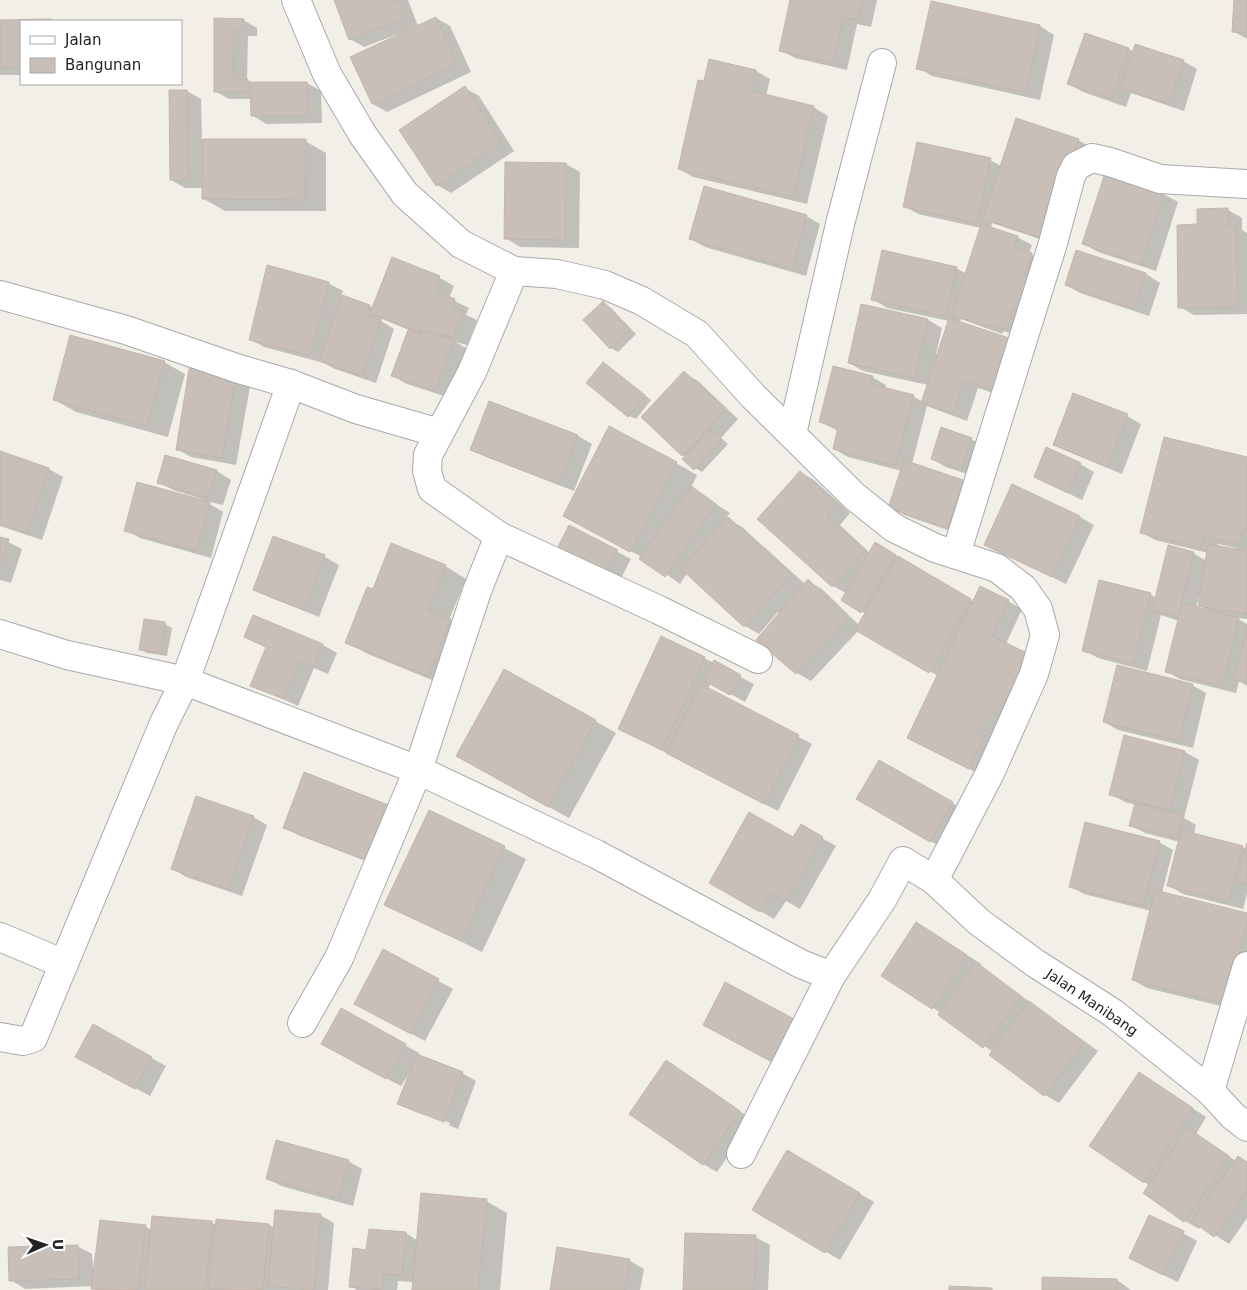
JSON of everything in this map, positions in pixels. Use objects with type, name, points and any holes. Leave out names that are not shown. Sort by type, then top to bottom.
[{"type":"street","points":[[296,0],[327,74],[364,135],[404,194],[461,244],[514,271],[557,274],[605,285],[642,301],[697,334],[753,396],[854,496],[894,528],[935,548],[997,568],[1023,588],[1038,609],[1045,635],[1034,674],[1014,724],[934,880]]},
{"type":"street","points":[[792,434],[842,215],[882,63]]},
{"type":"street","points":[[956,554],[1054,243],[1071,176],[1076,166],[1092,158],[1160,179],[1247,184]]},
{"type":"street","points":[[514,271],[472,372],[428,455],[427,472],[432,489],[500,536],[659,610],[758,660]]},
{"type":"street","points":[[0,295],[126,330],[239,369],[291,384],[356,410],[438,433]]},
{"type":"street","points":[[0,1037],[23,1041],[33,1038],[164,722],[185,681],[291,384]]},
{"type":"street","points":[[302,1023],[338,958],[418,770],[477,591],[500,536]]},
{"type":"street","points":[[0,634],[68,655],[185,681],[418,770],[596,854],[801,964],[832,976],[741,1154]]},
{"type":"street","name":"Jalan Manibang","points":[[832,976],[882,900],[903,861],[934,880],[979,922],[1035,963],[1113,1013],[1210,1091],[1247,1127]]},
{"type":"street","points":[[0,937],[64,964]]},
{"type":"street","points":[[1210,1091],[1247,966]]},
{"type":"building","points":[[334,0],[398,0],[405,18],[349,40]]},
{"type":"building","points":[[790,0],[862,0],[857,20],[843,17],[833,63],[779,51]]},
{"type":"building","points":[[1234,0],[1247,0],[1247,33],[1232,32]]},
{"type":"building","points":[[931,1],[1040,25],[1026,93],[916,69]]},
{"type":"building","points":[[436,17],[457,64],[372,104],[350,57]]},
{"type":"building","points":[[214,18],[244,19],[243,28],[234,28],[233,79],[248,79],[248,92],[214,92]]},
{"type":"building","points":[[51,19],[20,20],[20,67],[0,68],[0,20]]},
{"type":"building","points":[[1085,33],[1129,48],[1112,99],[1067,84]]},
{"type":"building","points":[[1135,44],[1184,60],[1169,104],[1121,88]]},
{"type":"building","points":[[709,59],[756,70],[752,91],[814,106],[793,197],[678,169],[698,80],[704,81]]},
{"type":"building","points":[[250,82],[307,82],[308,116],[251,116]]},
{"type":"building","points":[[465,86],[501,142],[436,186],[399,130]]},
{"type":"building","points":[[169,90],[187,90],[188,180],[170,180]]},
{"type":"building","points":[[1016,118],[1079,139],[1045,239],[983,219]]},
{"type":"building","points":[[203,139],[306,139],[305,200],[202,199]]},
{"type":"building","points":[[917,142],[991,158],[977,223],[903,207]]},
{"type":"building","points":[[505,162],[566,163],[565,240],[504,239]]},
{"type":"building","points":[[1105,173],[1164,193],[1141,264],[1082,244]]},
{"type":"building","points":[[704,186],[807,215],[792,269],[689,239]]},
{"type":"building","points":[[1228,208],[1228,226],[1236,225],[1238,307],[1178,308],[1177,225],[1197,224],[1197,209]]},
{"type":"building","points":[[981,224],[1018,236],[1015,247],[1032,253],[1024,276],[1039,280],[1028,314],[1013,309],[1007,330],[989,324],[988,327],[952,315]]},
{"type":"building","points":[[882,250],[957,267],[946,316],[871,300]]},
{"type":"building","points":[[1076,250],[1146,273],[1134,309],[1065,285]]},
{"type":"building","points":[[392,257],[440,276],[435,291],[455,299],[452,307],[463,311],[453,338],[442,334],[441,337],[420,329],[419,332],[370,313]]},
{"type":"building","points":[[267,265],[329,282],[310,356],[249,340]]},
{"type":"building","points":[[342,295],[370,305],[367,315],[381,320],[362,376],[319,361]]},
{"type":"building","points":[[603,301],[630,330],[610,349],[583,320]]},
{"type":"building","points":[[861,304],[928,319],[915,378],[848,363]]},
{"type":"building","points":[[949,318],[1012,339],[995,391],[964,381],[953,414],[921,403]]},
{"type":"building","points":[[408,330],[420,334],[422,330],[454,340],[435,391],[391,376]]},
{"type":"building","points":[[70,335],[165,361],[147,426],[53,400]]},
{"type":"building","points":[[603,362],[645,395],[628,417],[586,383]]},
{"type":"building","points":[[190,363],[237,371],[222,458],[176,450]]},
{"type":"building","points":[[833,366],[873,376],[871,384],[914,395],[895,466],[833,449],[838,427],[819,422]]},
{"type":"building","points":[[684,371],[725,410],[682,456],[641,417]]},
{"type":"building","points":[[1073,393],[1128,414],[1108,467],[1053,445]]},
{"type":"building","points":[[489,401],[578,435],[559,484],[470,450]]},
{"type":"building","points":[[609,426],[677,462],[630,552],[563,516]]},
{"type":"building","points":[[941,427],[972,438],[961,470],[931,459]]},
{"type":"building","points":[[710,429],[722,440],[694,470],[682,459]]},
{"type":"building","points":[[1164,437],[1247,457],[1247,531],[1243,530],[1239,545],[1204,536],[1201,548],[1140,533]]},
{"type":"building","points":[[1046,447],[1081,463],[1068,493],[1034,477]]},
{"type":"building","points":[[0,451],[49,468],[27,533],[0,524]]},
{"type":"building","points":[[165,455],[217,470],[208,498],[157,483]]},
{"type":"building","points":[[904,460],[963,480],[948,528],[888,508]]},
{"type":"building","points":[[800,471],[837,504],[826,516],[864,551],[832,587],[757,519]]},
{"type":"building","points":[[137,482],[210,502],[197,551],[124,531]]},
{"type":"building","points":[[1012,484],[1080,516],[1052,577],[984,545]]},
{"type":"building","points":[[691,486],[716,504],[665,577],[639,559]]},
{"type":"building","points":[[728,517],[791,575],[744,627],[681,569]]},
{"type":"building","points":[[569,525],[618,550],[602,581],[554,555]]},
{"type":"building","points":[[273,536],[325,555],[304,610],[253,590]]},
{"type":"building","points":[[0,537],[9,539],[0,565]]},
{"type":"building","points":[[875,542],[896,555],[861,613],[841,600]]},
{"type":"building","points":[[391,543],[446,565],[428,610],[451,619],[428,676],[345,643],[367,587],[373,589]]},
{"type":"building","points":[[1208,544],[1247,551],[1247,614],[1198,606]]},
{"type":"building","points":[[1168,545],[1194,552],[1178,617],[1152,611]]},
{"type":"building","points":[[898,556],[971,599],[929,673],[855,630]]},
{"type":"building","points":[[808,579],[848,619],[796,674],[756,640]]},
{"type":"building","points":[[1099,580],[1151,593],[1133,664],[1082,651]]},
{"type":"building","points":[[980,586],[1009,600],[992,636],[1029,654],[1010,695],[975,730],[985,735],[969,769],[907,738]]},
{"type":"building","points":[[1182,603],[1239,618],[1222,686],[1165,672]]},
{"type":"building","points":[[253,615],[323,644],[314,667],[299,661],[284,699],[250,686],[266,647],[244,637]]},
{"type":"building","points":[[144,619],[165,622],[161,653],[139,650]]},
{"type":"building","points":[[1247,627],[1247,683],[1234,680]]},
{"type":"building","points":[[661,636],[705,657],[662,750],[618,729]]},
{"type":"building","points":[[714,660],[741,675],[730,695],[703,680]]},
{"type":"building","points":[[1117,665],[1193,684],[1179,741],[1103,722]]},
{"type":"building","points":[[504,669],[596,720],[548,807],[456,756]]},
{"type":"building","points":[[701,684],[799,735],[764,804],[666,753]]},
{"type":"building","points":[[1124,735],[1185,751],[1170,810],[1109,795]]},
{"type":"building","points":[[879,760],[953,802],[930,842],[856,799]]},
{"type":"building","points":[[304,772],[388,805],[367,860],[283,828]]},
{"type":"building","points":[[196,796],[254,816],[228,889],[171,869]]},
{"type":"building","points":[[1135,803],[1183,815],[1177,838],[1129,826]]},
{"type":"building","points":[[429,810],[505,846],[461,941],[384,905]]},
{"type":"building","points":[[749,812],[793,837],[801,824],[823,837],[785,902],[771,893],[760,912],[709,883]]},
{"type":"building","points":[[1085,822],[1160,841],[1143,906],[1069,887]]},
{"type":"building","points":[[1181,830],[1243,846],[1229,902],[1167,886]]},
{"type":"building","points":[[1247,843],[1247,884],[1236,881]]},
{"type":"building","points":[[1155,890],[1247,913],[1247,921],[1226,1004],[1132,980]]},
{"type":"building","points":[[916,922],[967,955],[932,1009],[881,976]]},
{"type":"building","points":[[383,949],[439,979],[411,1034],[354,1004]]},
{"type":"building","points":[[976,962],[1021,996],[983,1048],[938,1015]]},
{"type":"building","points":[[725,982],[794,1019],[772,1062],[703,1025]]},
{"type":"building","points":[[1029,1001],[1084,1042],[1044,1096],[989,1055]]},
{"type":"building","points":[[341,1008],[406,1044],[386,1079],[321,1044]]},
{"type":"building","points":[[93,1024],[152,1057],[135,1089],[75,1057]]},
{"type":"building","points":[[417,1054],[463,1072],[444,1122],[397,1104]]},
{"type":"building","points":[[666,1060],[740,1111],[703,1165],[629,1114]]},
{"type":"building","points":[[1139,1072],[1193,1108],[1144,1183],[1089,1146]]},
{"type":"building","points":[[1188,1128],[1229,1156],[1184,1222],[1143,1193]]},
{"type":"building","points":[[276,1140],[349,1160],[339,1198],[266,1179]]},
{"type":"building","points":[[787,1150],[860,1193],[825,1253],[752,1210]]},
{"type":"building","points":[[1238,1156],[1247,1162],[1247,1191],[1214,1237],[1192,1221]]},
{"type":"building","points":[[421,1193],[487,1199],[478,1290],[412,1290]]},
{"type":"building","points":[[275,1210],[321,1214],[314,1290],[268,1286]]},
{"type":"building","points":[[1149,1215],[1184,1231],[1163,1275],[1129,1258]]},
{"type":"building","points":[[152,1216],[212,1221],[205,1290],[145,1290]]},
{"type":"building","points":[[216,1219],[269,1224],[263,1290],[209,1289]]},
{"type":"building","points":[[100,1220],[146,1225],[138,1290],[91,1289]]},
{"type":"building","points":[[369,1229],[406,1232],[402,1275],[384,1274],[382,1290],[349,1287],[353,1248],[366,1250]]},
{"type":"building","points":[[685,1233],[756,1235],[754,1290],[683,1290]]},
{"type":"building","points":[[78,1245],[79,1279],[9,1281],[8,1247]]},
{"type":"building","points":[[557,1247],[630,1259],[625,1290],[550,1290]]},
{"type":"building","points":[[1042,1277],[1117,1279],[1117,1290],[1042,1290]]},
{"type":"building","points":[[949,1286],[992,1288],[992,1290],[949,1290]]}]
